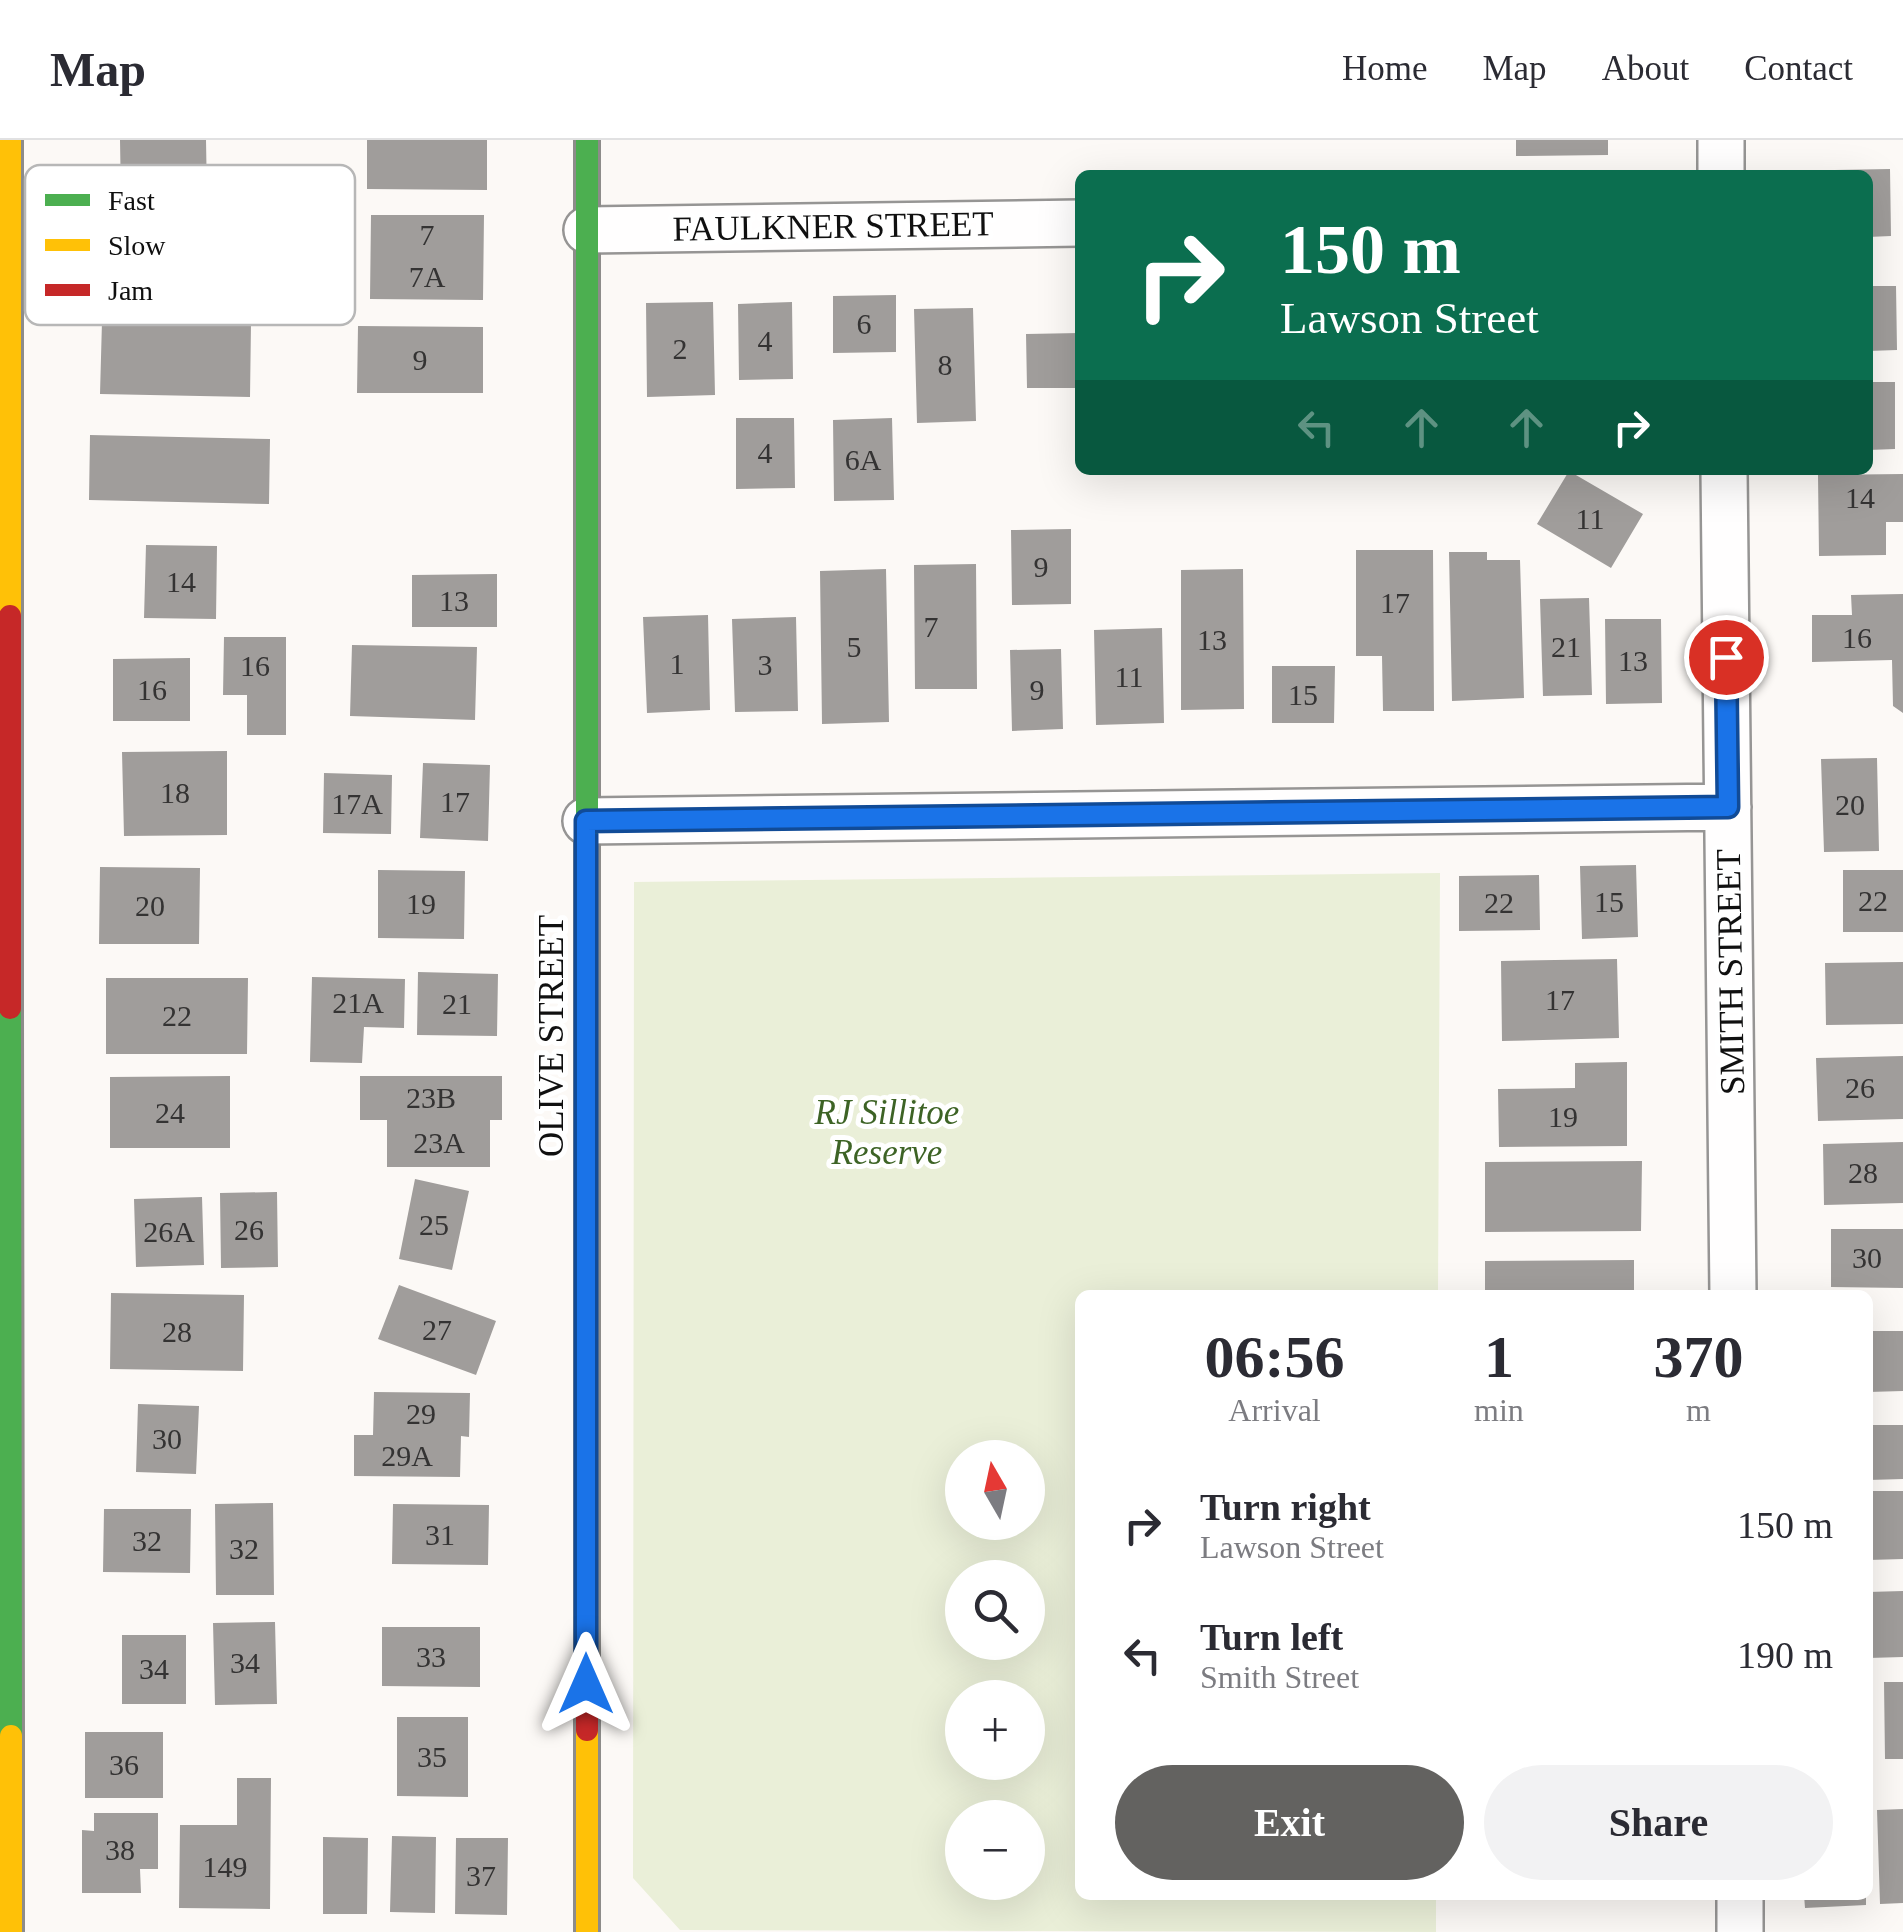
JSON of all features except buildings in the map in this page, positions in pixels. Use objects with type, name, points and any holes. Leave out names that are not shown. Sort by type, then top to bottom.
[{"type":"street","points":[[10,140],[11,1932]]},
{"type":"street","name":"OLIVE STREET","points":[[587,140],[587,1932]]},
{"type":"street","points":[[1721,140],[1722,170]]},
{"type":"street","name":"FAULKNER STREET","points":[[587,230],[1075,222]]},
{"type":"street","name":"SMITH STREET","points":[[1724,475],[1733,1290]]},
{"type":"street","points":[[586,821],[1728,807]]},
{"type":"street","points":[[1740,1900],[1740,1932]]},
{"type":"green space","name":"RJ Sillitoe Reserve","points":[[1440,873],[1438,1290],[1075,1290],[1075,1900],[1436,1900],[1436,1932],[680,1930],[633,1878],[634,882]]},
{"type":"traffic: fast","points":[[587,140],[587,959]]},
{"type":"traffic: fast","points":[[10,1008],[11,1736]]},
{"type":"traffic: slow","points":[[10,140],[10,616]]},
{"type":"traffic: slow","points":[[587,1730],[587,1932]]},
{"type":"traffic: slow","points":[[11,1736],[11,1932]]},
{"type":"traffic: jam","points":[[10,616],[10,1008]]},
{"type":"traffic: jam","points":[[587,959],[587,1730]]},
{"type":"route","points":[[586,1684],[586,821],[1728,807],[1726,657]]}]
